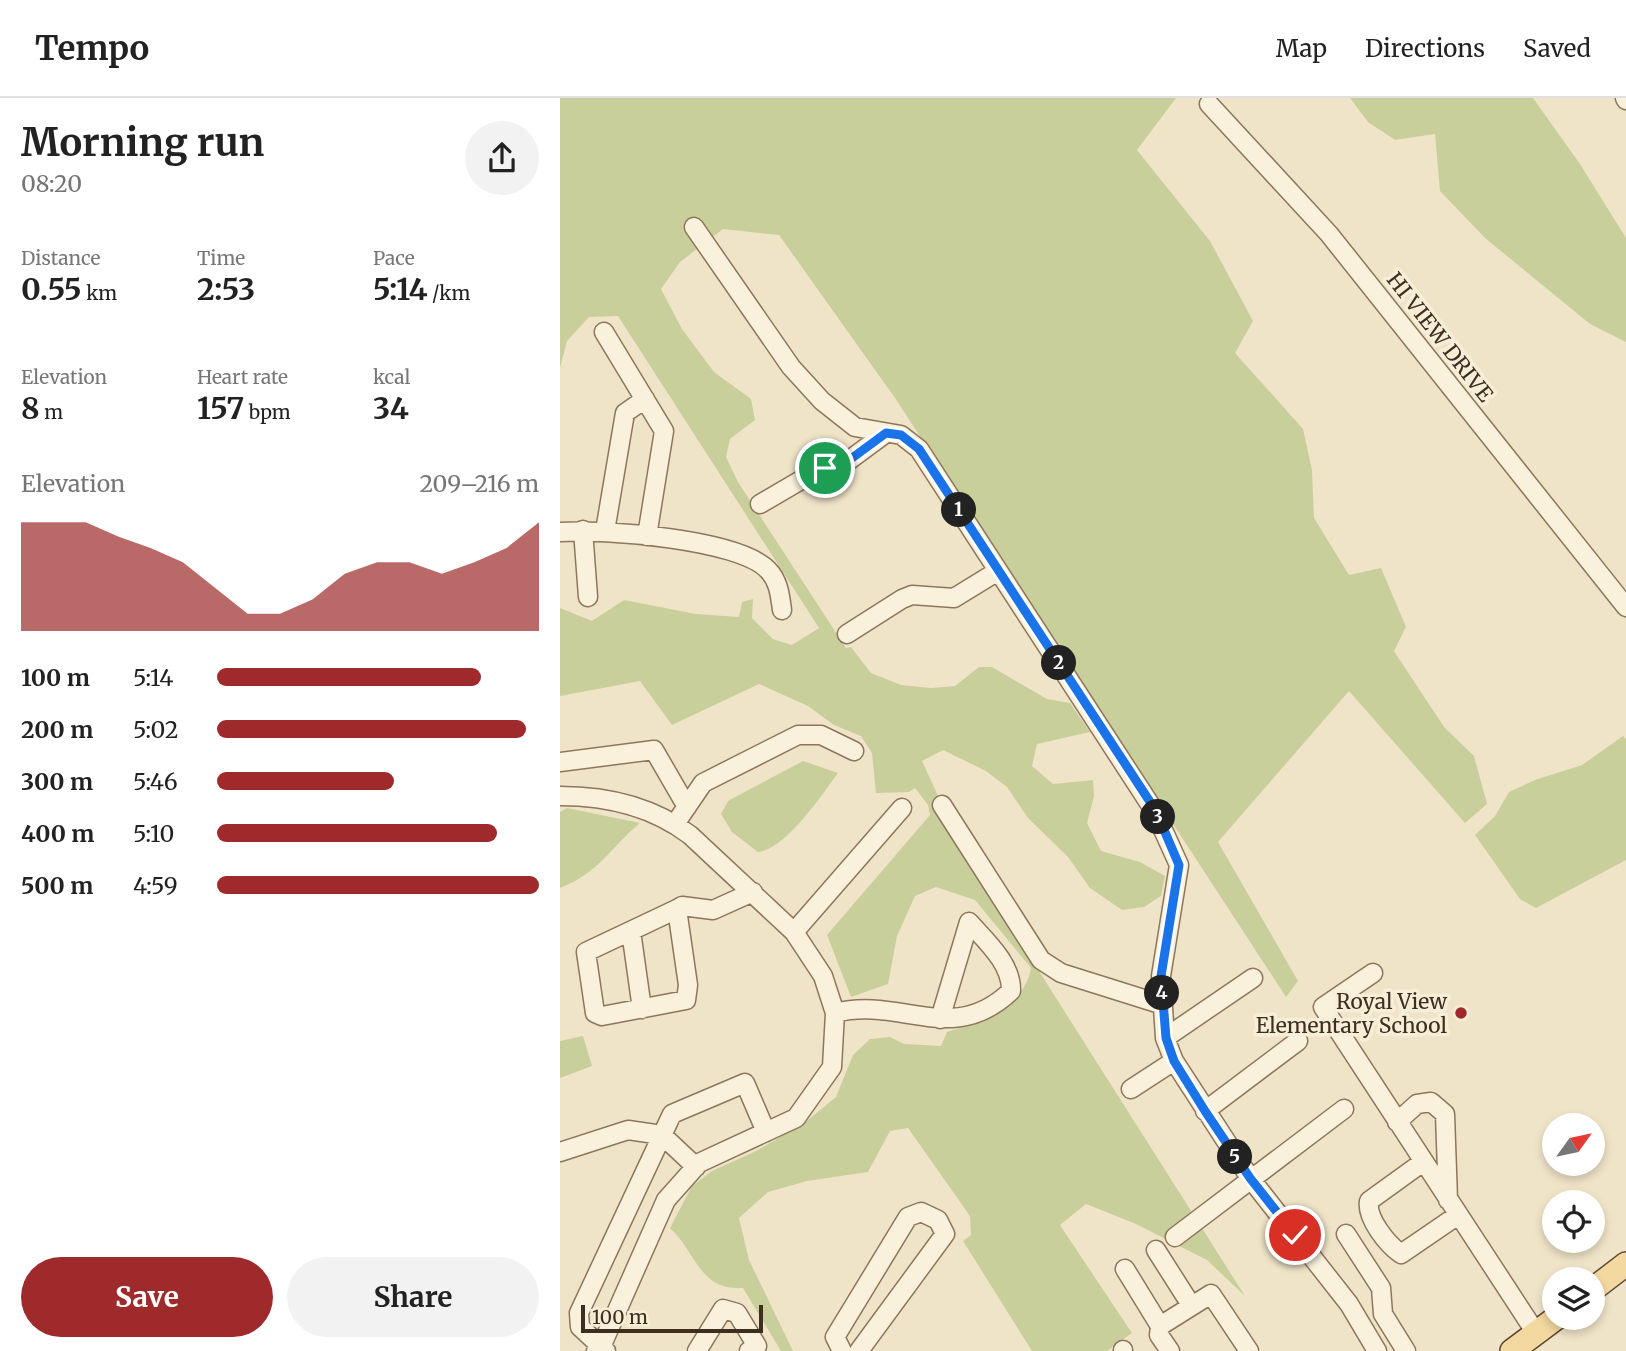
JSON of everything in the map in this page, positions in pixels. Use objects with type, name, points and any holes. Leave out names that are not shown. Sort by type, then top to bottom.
[{"type":"main road","points":[[1605,1280],[1626,1264]]},
{"type":"main road","points":[[1512,1351],[1542,1328]]},
{"type":"street","name":"HI VIEW DRIVE","points":[[1209,104],[1329,234],[1626,607]]},
{"type":"street","points":[[694,227],[791,368],[822,401],[855,427],[901,435],[919,449],[1156,811],[1179,865],[1161,976],[1166,1038],[1174,1061],[1250,1178],[1349,1304],[1377,1351]]},
{"type":"street","points":[[604,332],[664,431],[647,536]]},
{"type":"street","points":[[605,531],[625,413],[645,399]]},
{"type":"street","points":[[760,504],[813,473],[848,461],[886,433]]},
{"type":"street","points":[[583,530],[588,597]]},
{"type":"street","points":[[560,532],[605,531],[647,536],[747,555],[768,570],[777,584],[782,610]]},
{"type":"street","points":[[848,634],[902,598],[912,595],[954,598],[998,571]]},
{"type":"street","points":[[675,824],[703,783],[798,735],[821,735],[854,751]]},
{"type":"street","points":[[560,762],[654,750],[687,807]]},
{"type":"street","points":[[560,796],[622,802],[675,824],[753,891],[794,932],[822,976],[835,1013],[832,1067],[796,1118],[696,1167],[666,1200],[601,1350],[580,1327],[579,1313],[672,1114],[745,1083],[766,1132]]},
{"type":"street","points":[[942,805],[1041,960],[1061,973],[1163,1005]]},
{"type":"street","points":[[794,932],[902,808]]},
{"type":"street","points":[[677,909],[688,985],[686,1000],[602,1016],[595,1013],[586,952],[682,906],[713,910],[753,891]]},
{"type":"street","points":[[835,1013],[858,1007],[940,1018],[958,1019],[978,1014],[1011,991],[1012,979],[992,947],[969,922],[940,1018]]},
{"type":"street","points":[[631,931],[642,1009]]},
{"type":"street","points":[[1373,972],[1323,1007],[1536,1333]]},
{"type":"street","points":[[1166,1038],[1253,978]]},
{"type":"street","points":[[1205,1111],[1298,1041]]},
{"type":"street","points":[[1131,1089],[1174,1061]]},
{"type":"street","points":[[1396,1122],[1417,1104],[1431,1102],[1445,1114],[1448,1200]]},
{"type":"street","points":[[1175,1237],[1344,1109]]},
{"type":"street","points":[[560,1152],[628,1130],[662,1135],[696,1167]]},
{"type":"street","points":[[1423,1162],[1368,1201],[1367,1209],[1392,1248],[1401,1254],[1458,1215]]},
{"type":"street","points":[[842,1351],[835,1337],[908,1217],[921,1212],[938,1220],[945,1234],[859,1351]]},
{"type":"street","points":[[1346,1234],[1381,1288],[1383,1314],[1406,1351]]},
{"type":"street","points":[[1156,1250],[1191,1306]]},
{"type":"street","points":[[1125,1269],[1160,1326],[1159,1335],[1170,1351]]},
{"type":"street","points":[[1160,1326],[1211,1294],[1249,1351]]},
{"type":"street","points":[[697,1351],[723,1309],[737,1313],[757,1346],[749,1351]]},
{"type":"green space","points":[[560,98],[1176,98],[1137,150],[1210,241],[1253,321],[1235,353],[1303,429],[1312,470],[1314,518],[1349,575],[1381,568],[1406,627],[1394,651],[1444,727],[1474,756],[1487,804],[1465,823],[1349,691],[1218,842],[1298,981],[1286,997],[895,398],[779,235],[723,229],[680,262],[661,289],[682,329],[714,372],[751,399],[755,420],[730,439],[726,457],[738,482],[846,648],[851,647],[871,673],[901,685],[931,688],[955,686],[979,667],[992,667],[1047,699],[1070,703],[1090,732],[1037,744],[1032,766],[1053,784],[1093,780],[1094,796],[1087,823],[1101,851],[1140,862],[1165,876],[1161,896],[1144,907],[1122,910],[1090,888],[1068,857],[1028,818],[1007,787],[986,771],[943,750],[922,761],[939,798],[940,815],[1245,1296],[1207,1260],[1136,1224],[1086,1204],[1060,1225],[1132,1333],[1107,1351],[1032,1351],[963,1241],[971,1235],[970,1216],[908,1128],[890,1131],[868,1172],[807,1181],[768,1192],[739,1218],[749,1260],[793,1351],[781,1351],[743,1288],[728,1287],[708,1277],[670,1228],[692,1186],[712,1171],[756,1151],[803,1124],[836,1097],[853,1055],[870,1039],[890,1037],[904,1044],[941,1046],[947,1032],[987,1017],[1011,1002],[1020,993],[1031,968],[975,900],[936,887],[915,896],[897,936],[888,984],[851,997],[827,935],[930,815],[928,805],[915,788],[909,792],[876,793],[872,753],[861,736],[834,725],[808,706],[759,684],[672,725],[640,681],[560,696],[560,608],[592,621],[624,600],[696,614],[739,617],[742,602],[753,599],[752,618],[773,639],[792,645],[819,628],[618,316],[589,317],[567,341],[560,368]]},
{"type":"green space","points":[[1350,98],[1533,98],[1580,164],[1626,238],[1626,342],[1590,324],[1485,238],[1440,191],[1435,134],[1395,140],[1368,122]]},
{"type":"green space","points":[[1623,736],[1626,739],[1626,860],[1536,908],[1520,899],[1475,835],[1495,816],[1509,792],[1535,780],[1582,765]]},
{"type":"green space","points":[[803,761],[838,773],[791,832],[769,849],[758,852],[732,832],[721,814],[728,801]]},
{"type":"green space","points":[[567,808],[640,823],[595,867],[560,888],[560,812]]},
{"type":"green space","points":[[583,1036],[592,1066],[560,1078],[560,1041]]},
{"type":"place","name":"Royal View Elementary School","points":[[1461,1013]]},
{"type":"route","points":[[825,468],[848,461],[886,433],[901,435],[919,449],[1156,811],[1179,865],[1161,976],[1166,1038],[1174,1061],[1205,1111],[1250,1178],[1295,1235]]}]
